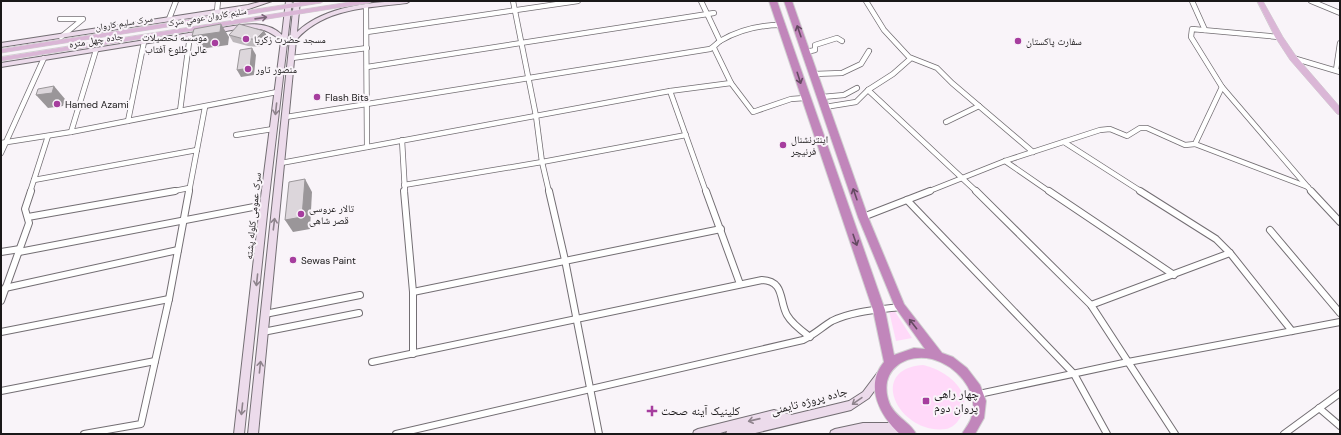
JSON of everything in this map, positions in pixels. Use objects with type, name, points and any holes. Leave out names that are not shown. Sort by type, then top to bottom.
[{"type":"highway","points":[[773,1],[805,98],[879,310],[890,363]]},
{"type":"highway","points":[[788,1],[863,217],[900,307],[937,355]]},
{"type":"highway","points":[[905,431],[886,410],[880,391],[883,373],[890,363],[903,355],[920,352],[937,355],[955,364],[970,378],[979,394],[981,411],[974,431]]},
{"type":"main road","name":"جاده چهل متره","points":[[1,46],[217,11],[269,1]]},
{"type":"main road","points":[[253,434],[297,6],[321,1]]},
{"type":"main road","points":[[368,4],[407,1]]},
{"type":"main road","points":[[1260,1],[1279,37],[1293,58],[1340,112]]},
{"type":"main road","points":[[241,20],[250,4]]},
{"type":"main road","name":"سلیم کاروان عومي سړک","points":[[1,59],[241,20],[288,7],[297,6],[338,9],[368,4]]},
{"type":"main road","name":"سرک عمومی کلوله پشته","points":[[239,434],[264,205],[288,7]]},
{"type":"main road","points":[[293,40],[311,22],[338,9]]},
{"type":"main road","name":"جاده چهل متره","points":[[1,65],[190,35],[241,20],[254,26],[269,28],[277,32],[284,41]]},
{"type":"main road","name":"سرک سلیم کاروان","points":[[1,51],[241,20]]},
{"type":"main road","name":"جاده پروژه تایمنی","points":[[731,434],[851,405],[866,395],[883,373]]},
{"type":"main road","points":[[698,434],[774,415],[792,419]]},
{"type":"main road","points":[[834,434],[863,428],[905,431]]},
{"type":"street","points":[[169,19],[176,1]]},
{"type":"street","points":[[217,11],[218,1]]},
{"type":"street","points":[[513,1],[536,116],[542,162],[565,260],[599,434]]},
{"type":"street","points":[[366,32],[578,1]]},
{"type":"street","points":[[701,1],[720,41]]},
{"type":"street","points":[[866,1],[884,30],[910,59],[937,68],[948,80],[1033,152]]},
{"type":"street","points":[[1192,1],[1204,30]]},
{"type":"street","points":[[1311,1],[1340,13]]},
{"type":"street","points":[[367,147],[366,32],[368,4]]},
{"type":"street","points":[[367,66],[714,13]]},
{"type":"street","points":[[60,18],[83,19],[61,37]]},
{"type":"street","points":[[286,117],[714,48],[720,41],[738,32],[762,25],[781,25]]},
{"type":"street","points":[[1279,37],[1192,29],[1191,37],[1222,87],[1308,188],[1340,222]]},
{"type":"street","points":[[180,111],[190,35]]},
{"type":"street","points":[[806,52],[815,50],[815,45],[837,38],[842,40]]},
{"type":"street","points":[[128,121],[133,105],[144,42]]},
{"type":"street","points":[[1293,58],[1338,71],[1340,43]]},
{"type":"street","points":[[292,58],[367,48]]},
{"type":"street","points":[[714,48],[731,83],[753,112],[791,99],[805,98]]},
{"type":"street","points":[[72,132],[96,50]]},
{"type":"street","points":[[814,74],[842,73],[861,64],[869,51]]},
{"type":"street","points":[[1,153],[3,143],[44,58]]},
{"type":"street","points":[[825,107],[853,103],[868,90],[893,74],[910,59]]},
{"type":"street","points":[[281,163],[670,91],[731,83]]},
{"type":"street","points":[[1195,144],[1222,87]]},
{"type":"street","points":[[822,97],[844,95],[857,88]]},
{"type":"street","points":[[868,90],[962,177],[1092,305],[1175,434]]},
{"type":"street","points":[[670,91],[740,284]]},
{"type":"street","points":[[3,143],[72,132],[278,92]]},
{"type":"street","points":[[946,122],[979,106]]},
{"type":"street","points":[[88,434],[141,424],[169,299],[205,107]]},
{"type":"street","points":[[863,217],[1005,161],[1104,129],[1127,136],[1140,128],[1147,128],[1185,145],[1195,144],[1308,188]]},
{"type":"street","points":[[236,135],[274,129]]},
{"type":"street","points":[[404,184],[542,162],[686,135]]},
{"type":"street","points":[[1,301],[29,223],[25,209],[48,136]]},
{"type":"street","points":[[402,140],[413,292],[413,354]]},
{"type":"street","points":[[1064,142],[1216,239],[1230,253],[1292,331]]},
{"type":"street","points":[[34,180],[197,150]]},
{"type":"street","points":[[1005,161],[1174,275]]},
{"type":"street","points":[[28,217],[189,188]]},
{"type":"street","points":[[907,200],[1074,374],[1107,434]]},
{"type":"street","points":[[1,252],[20,250],[264,205]]},
{"type":"street","points":[[413,292],[721,229]]},
{"type":"street","points":[[1270,230],[1340,313]]},
{"type":"street","points":[[5,288],[178,250]]},
{"type":"street","points":[[1092,305],[1230,253]]},
{"type":"street","points":[[372,362],[740,284],[768,280],[774,283],[780,291],[787,315],[799,329],[810,337]]},
{"type":"street","points":[[265,314],[360,295]]},
{"type":"street","points":[[1,332],[169,299]]},
{"type":"street","points":[[396,434],[803,340],[810,337],[824,325],[850,314],[900,307]]},
{"type":"street","points":[[263,332],[359,313]]},
{"type":"street","points":[[979,394],[1128,362],[1340,322]]},
{"type":"street","points":[[1,391],[154,361]]},
{"type":"street","points":[[1284,434],[1340,393]]},
{"type":"street","points":[[1319,408],[1340,426]]},
{"type":"shaded area","points":[[894,310],[912,338],[896,341],[889,311]]},
{"type":"shaded area","points":[[923,365],[949,377],[961,391],[964,399],[964,408],[960,418],[952,426],[946,429],[929,428],[915,422],[903,412],[896,401],[893,389],[896,378],[906,369]]},
{"type":"building","points":[[221,24],[220,32],[192,36],[194,29]]},
{"type":"building","points":[[239,24],[264,31],[256,39],[244,39],[229,35]]},
{"type":"building","points":[[252,48],[250,68],[237,70],[240,50]]},
{"type":"building","points":[[54,86],[52,93],[36,95],[38,89]]},
{"type":"building","points":[[305,179],[302,217],[285,220],[289,182]]},
{"type":"place","name":"مسجد حضرت زکریا","points":[[246,39]]},
{"type":"place","name":"سفارت پاکستان","points":[[1018,41]]},
{"type":"place","name":"موسسه تحصیلات عالی طلوع آفتاب","points":[[215,43]]},
{"type":"place","name":"منصور تاور","points":[[248,69]]},
{"type":"place","name":"Flash Bits","points":[[317,97]]},
{"type":"place","name":"Hamed Azami","points":[[57,104]]},
{"type":"place","name":"اینترنشنال فرنیچر","points":[[783,145]]},
{"type":"place","name":"تالار عروسی قصر شاهی","points":[[301,214]]},
{"type":"place","name":"Sewas Paint","points":[[293,260]]},
{"type":"place","name":"چهار راهی پروان دوم","points":[[926,401]]},
{"type":"place","name":"کلینیک آینه صحت","points":[[652,411]]}]
